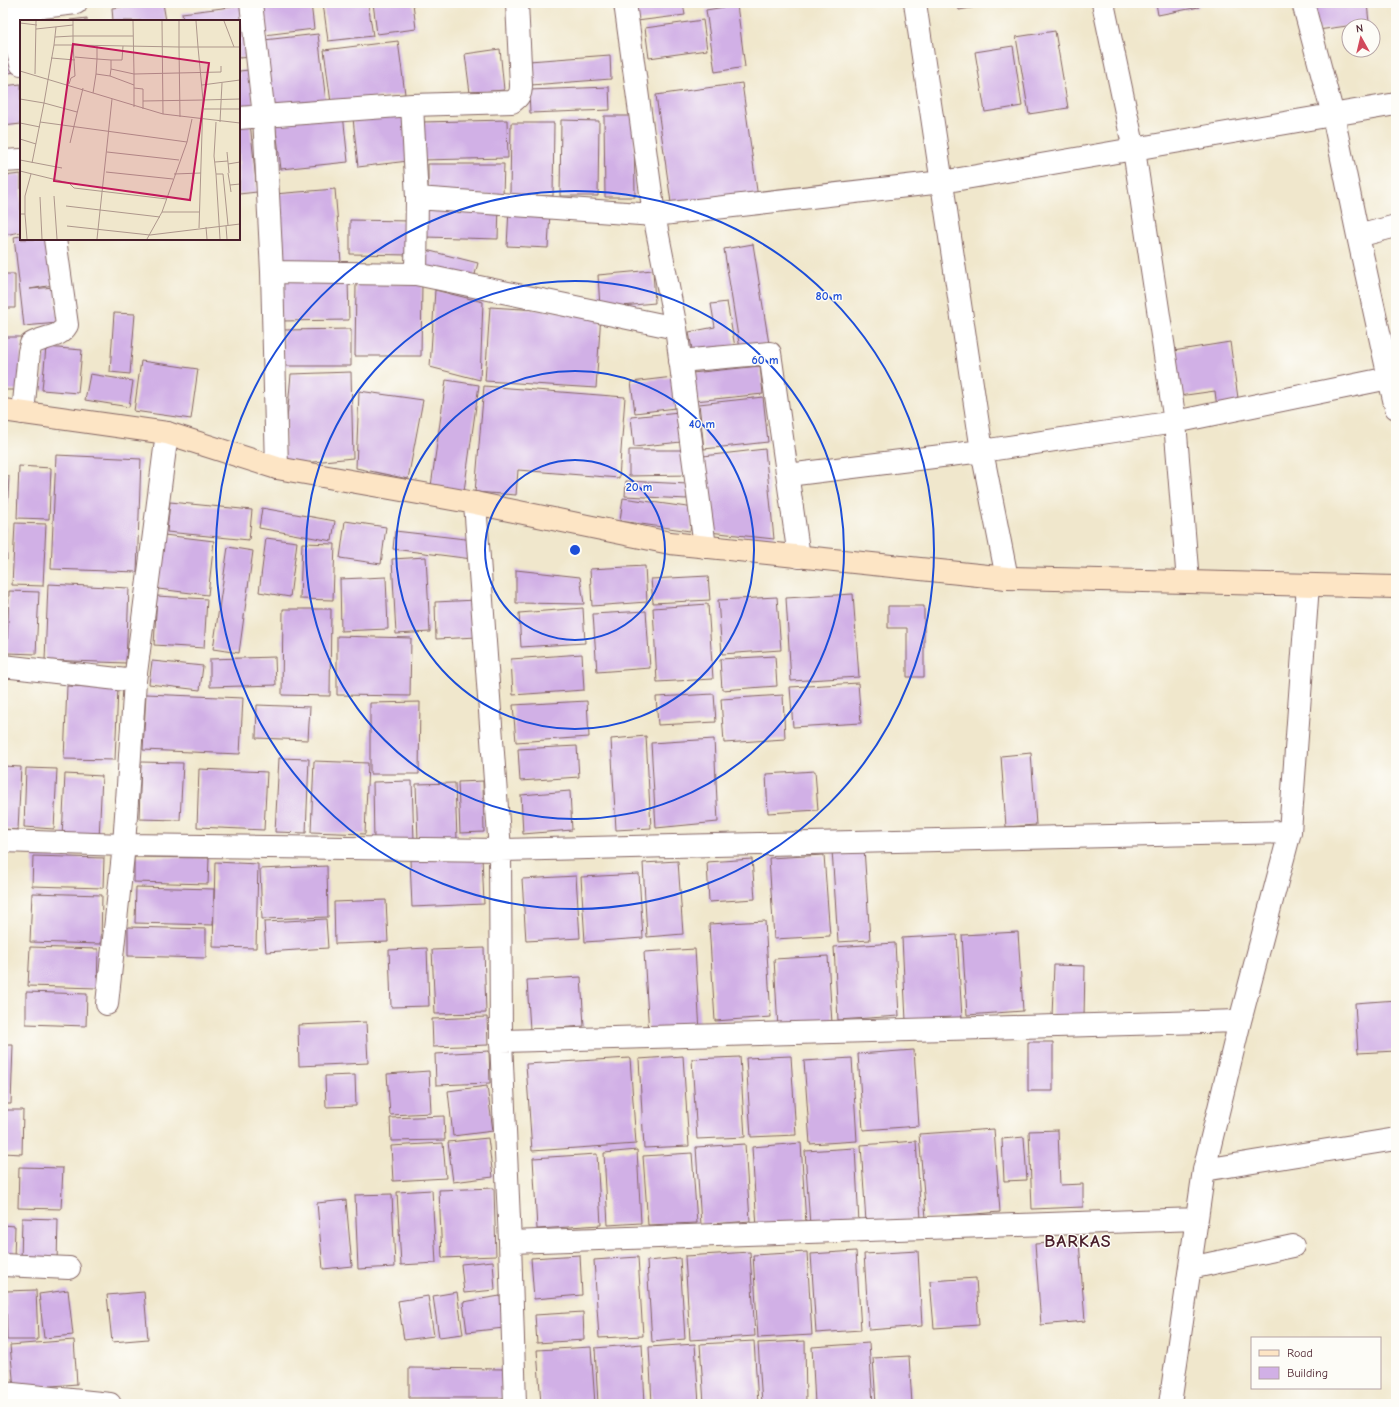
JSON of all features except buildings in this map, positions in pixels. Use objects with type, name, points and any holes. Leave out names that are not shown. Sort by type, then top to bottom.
[{"type":"street","points":[[20,60],[5,8],[76,3]]},
{"type":"street","points":[[251,3],[264,116],[272,272],[277,468]]},
{"type":"street","points":[[240,118],[412,105],[512,102],[521,93],[517,3]]},
{"type":"street","points":[[625,3],[654,215],[676,328],[705,547]]},
{"type":"street","points":[[915,3],[982,451],[1007,578]]},
{"type":"street","points":[[1103,3],[1134,150],[1175,422],[1188,582]]},
{"type":"street","points":[[1303,3],[1333,115],[1358,236],[1393,377],[1396,408]]},
{"type":"street","points":[[417,198],[654,215],[942,182],[1396,104]]},
{"type":"street","points":[[412,105],[417,198],[416,274]]},
{"type":"street","points":[[3,161],[20,160]]},
{"type":"street","points":[[1358,236],[1396,226]]},
{"type":"street","points":[[55,240],[67,325],[64,331],[59,334],[38,340],[31,344],[13,412],[167,433],[277,468],[475,503],[670,543],[1007,578],[1396,587]]},
{"type":"street","points":[[272,272],[416,274],[676,328]]},
{"type":"street","points":[[680,361],[770,353],[799,557]]},
{"type":"street","points":[[788,475],[982,451],[1175,422],[1393,377]]},
{"type":"street","points":[[107,1004],[124,845],[135,681],[167,433]]},
{"type":"street","points":[[475,503],[500,850],[501,1041],[510,1242],[515,1404]]},
{"type":"street","points":[[1170,1404],[1204,1170],[1240,1021],[1290,832],[1308,585]]},
{"type":"street","points":[[3,666],[135,681]]},
{"type":"street","points":[[3,841],[124,845],[500,850],[1290,832]]},
{"type":"street","points":[[501,1041],[1240,1021]]},
{"type":"street","points":[[1204,1170],[1396,1143]]},
{"type":"street","points":[[510,1242],[1197,1219]]},
{"type":"street","points":[[1190,1268],[1293,1246]]},
{"type":"street","points":[[3,1265],[69,1268]]},
{"type":"street","points":[[3,1393],[110,1404]]},
{"type":"district","name":"BARKAS","points":[[1078,1241]]}]
